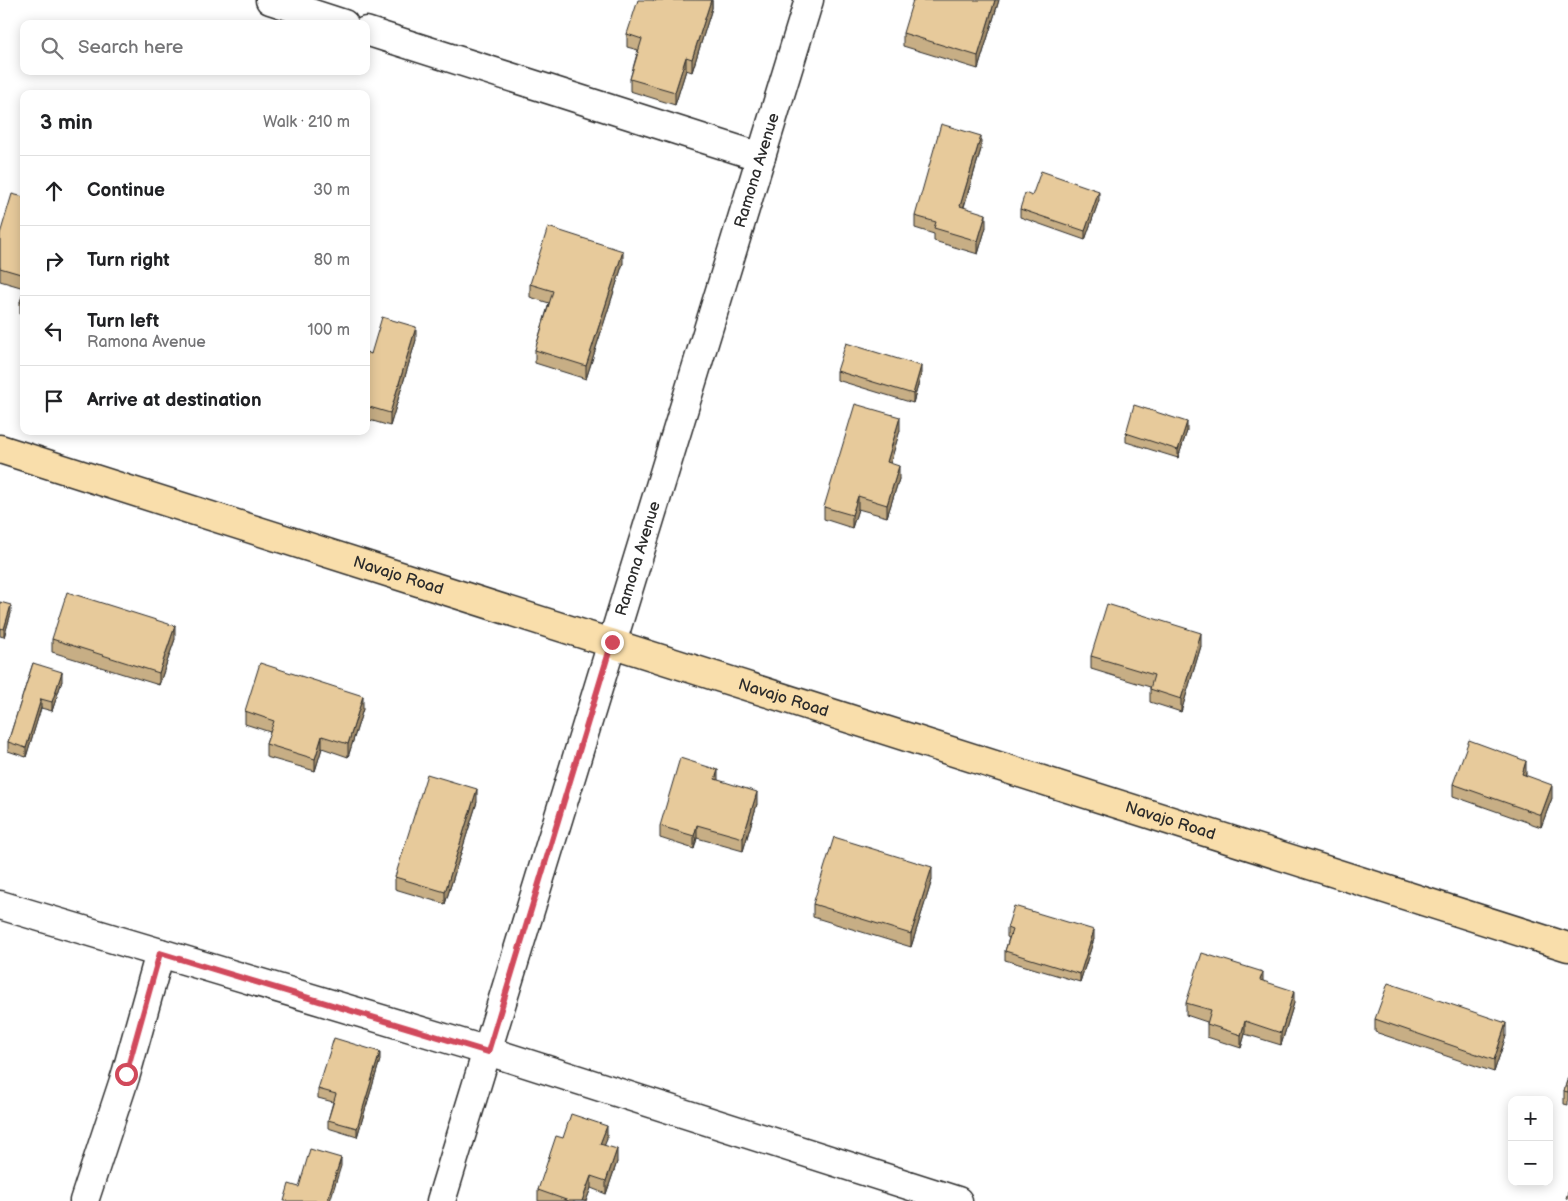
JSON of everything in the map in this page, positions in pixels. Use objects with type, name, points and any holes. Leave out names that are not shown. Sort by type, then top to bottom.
[{"type":"main road","name":"Navajo Road","points":[[0,450],[612,642],[1568,947]]},
{"type":"street","points":[[270,0],[332,20]]},
{"type":"street","name":"Ramona Avenue","points":[[441,1201],[809,0]]},
{"type":"street","points":[[370,32],[761,157]]},
{"type":"street","points":[[0,904],[488,1052],[958,1201]]},
{"type":"street","points":[[84,1201],[126,1074],[160,953]]},
{"type":"building","points":[[638,0],[711,0],[692,59],[686,57],[675,92],[630,79],[642,39],[627,34]]},
{"type":"building","points":[[913,0],[995,0],[978,56],[903,33]]},
{"type":"building","points":[[941,124],[981,136],[960,206],[986,214],[978,241],[934,228],[936,222],[915,216]]},
{"type":"building","points":[[1041,171],[1099,191],[1085,231],[1020,209],[1025,193],[1032,196]]},
{"type":"building","points":[[12,194],[20,196],[20,274],[0,268],[0,234]]},
{"type":"building","points":[[548,227],[623,251],[586,366],[535,350],[553,291],[530,284]]},
{"type":"building","points":[[382,317],[416,327],[390,413],[370,407],[371,354]]},
{"type":"building","points":[[846,343],[921,366],[913,394],[837,371]]},
{"type":"building","points":[[855,404],[900,417],[887,462],[899,466],[887,505],[858,496],[852,515],[824,507]]},
{"type":"building","points":[[1134,405],[1187,422],[1178,450],[1126,433]]},
{"type":"building","points":[[67,592],[175,626],[159,673],[52,639]]},
{"type":"building","points":[[0,602],[11,605],[4,629],[0,628]]},
{"type":"building","points":[[1107,604],[1201,633],[1181,699],[1150,689],[1154,675],[1091,656]]},
{"type":"building","points":[[33,663],[62,672],[52,702],[41,699],[26,748],[8,742]]},
{"type":"building","points":[[260,663],[363,696],[348,744],[322,736],[315,759],[266,744],[274,721],[245,711]]},
{"type":"building","points":[[1469,740],[1526,761],[1522,774],[1552,785],[1541,815],[1453,784]]},
{"type":"building","points":[[680,758],[718,770],[715,779],[757,792],[743,838],[697,825],[694,836],[660,826]]},
{"type":"building","points":[[427,774],[477,789],[445,892],[395,877]]},
{"type":"building","points":[[834,837],[932,867],[911,934],[813,904]]},
{"type":"building","points":[[1014,906],[1094,930],[1080,974],[1005,951],[1012,930],[1007,928]]},
{"type":"building","points":[[1202,953],[1263,972],[1260,980],[1294,991],[1281,1033],[1245,1021],[1241,1035],[1207,1024],[1211,1010],[1186,1003]]},
{"type":"building","points":[[1388,983],[1506,1023],[1494,1060],[1375,1019]]},
{"type":"building","points":[[334,1038],[380,1052],[357,1128],[328,1120],[336,1094],[318,1089]]},
{"type":"building","points":[[1568,1077],[1568,1092],[1564,1091]]},
{"type":"building","points":[[571,1114],[607,1126],[600,1144],[617,1149],[606,1181],[591,1176],[582,1201],[569,1201],[538,1190],[556,1136],[563,1138]]},
{"type":"building","points":[[310,1149],[341,1158],[327,1201],[284,1201],[289,1184],[299,1187]]},
{"type":"route","points":[[126,1074],[160,953],[488,1052],[612,642]]}]
